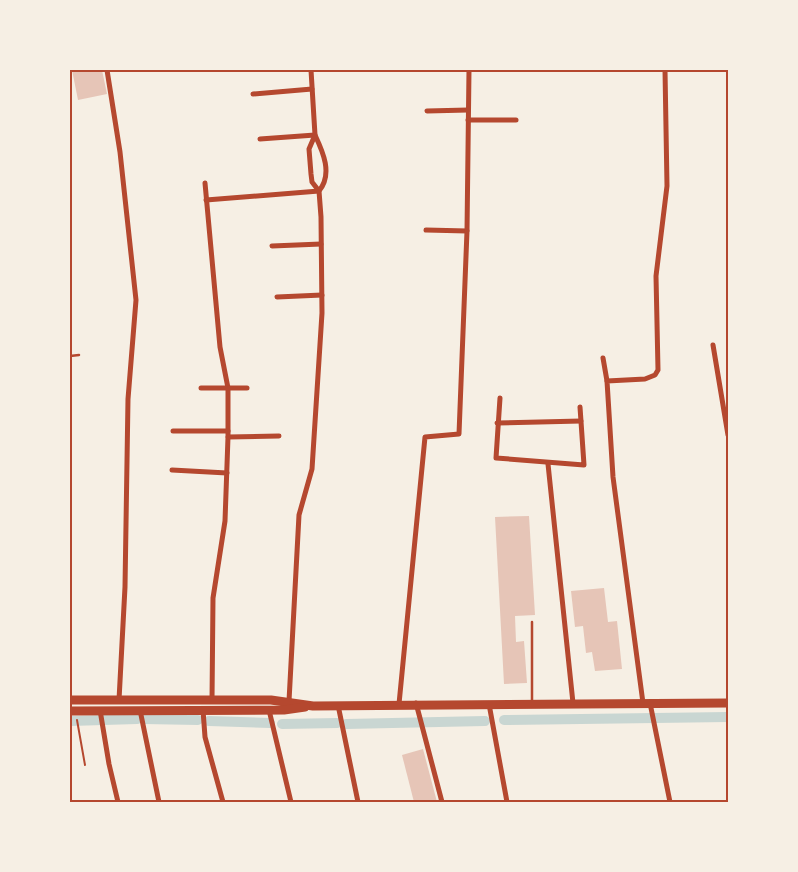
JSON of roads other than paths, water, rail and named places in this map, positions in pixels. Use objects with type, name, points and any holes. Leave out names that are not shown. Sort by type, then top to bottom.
[{"type":"main road","points":[[70,700],[288,701],[313,706]]},
{"type":"main road","points":[[70,711],[100,713],[140,710],[269,710],[313,706],[416,703],[572,703],[648,706],[728,703]]},
{"type":"street","points":[[107,70],[120,152],[136,300],[128,399],[125,587],[119,700]]},
{"type":"street","points":[[311,70],[315,135],[322,149],[326,164],[324,182],[318,191]]},
{"type":"street","points":[[399,704],[417,540],[425,437],[458,434],[466,231],[469,70]]},
{"type":"street","points":[[607,381],[644,379],[655,375],[658,370],[656,276],[667,186],[665,70]]},
{"type":"street","points":[[253,94],[312,88]]},
{"type":"street","points":[[427,111],[468,110]]},
{"type":"street","points":[[468,120],[516,120]]},
{"type":"street","points":[[260,139],[315,135]]},
{"type":"street","points":[[288,701],[299,515],[312,469],[322,295],[318,191],[312,182],[311,174],[310,149],[315,135]]},
{"type":"street","points":[[205,183],[220,347],[228,388],[225,521],[213,598],[212,700]]},
{"type":"street","points":[[206,200],[318,191]]},
{"type":"street","points":[[426,230],[466,231]]},
{"type":"street","points":[[272,246],[321,244]]},
{"type":"street","points":[[277,297],[322,295]]},
{"type":"street","points":[[713,345],[728,434]]},
{"type":"street","points":[[602,358],[607,381],[612,476],[648,706],[670,802]]},
{"type":"street","points":[[201,388],[247,388]]},
{"type":"street","points":[[500,398],[496,458],[548,464],[584,465],[580,407]]},
{"type":"street","points":[[497,423],[581,421]]},
{"type":"street","points":[[173,431],[279,436]]},
{"type":"street","points":[[548,464],[572,703]]},
{"type":"street","points":[[172,470],[227,473]]},
{"type":"street","points":[[416,703],[442,802]]},
{"type":"street","points":[[488,704],[508,802]]},
{"type":"street","points":[[338,706],[358,802]]},
{"type":"street","points":[[140,710],[159,802]]},
{"type":"street","points":[[203,710],[205,737],[223,802]]},
{"type":"street","points":[[269,710],[291,802]]},
{"type":"street","points":[[100,713],[118,802]]},
{"type":"lane","points":[[70,356],[79,355]]},
{"type":"lane","points":[[532,622],[532,703]]},
{"type":"waterway","points":[[504,720],[728,717]]},
{"type":"waterway","points":[[70,721],[137,719]]},
{"type":"waterway","points":[[144,719],[198,720]]},
{"type":"waterway","points":[[209,721],[270,723]]},
{"type":"waterway","points":[[346,724],[485,721]]},
{"type":"waterway","points":[[282,724],[337,723]]}]
